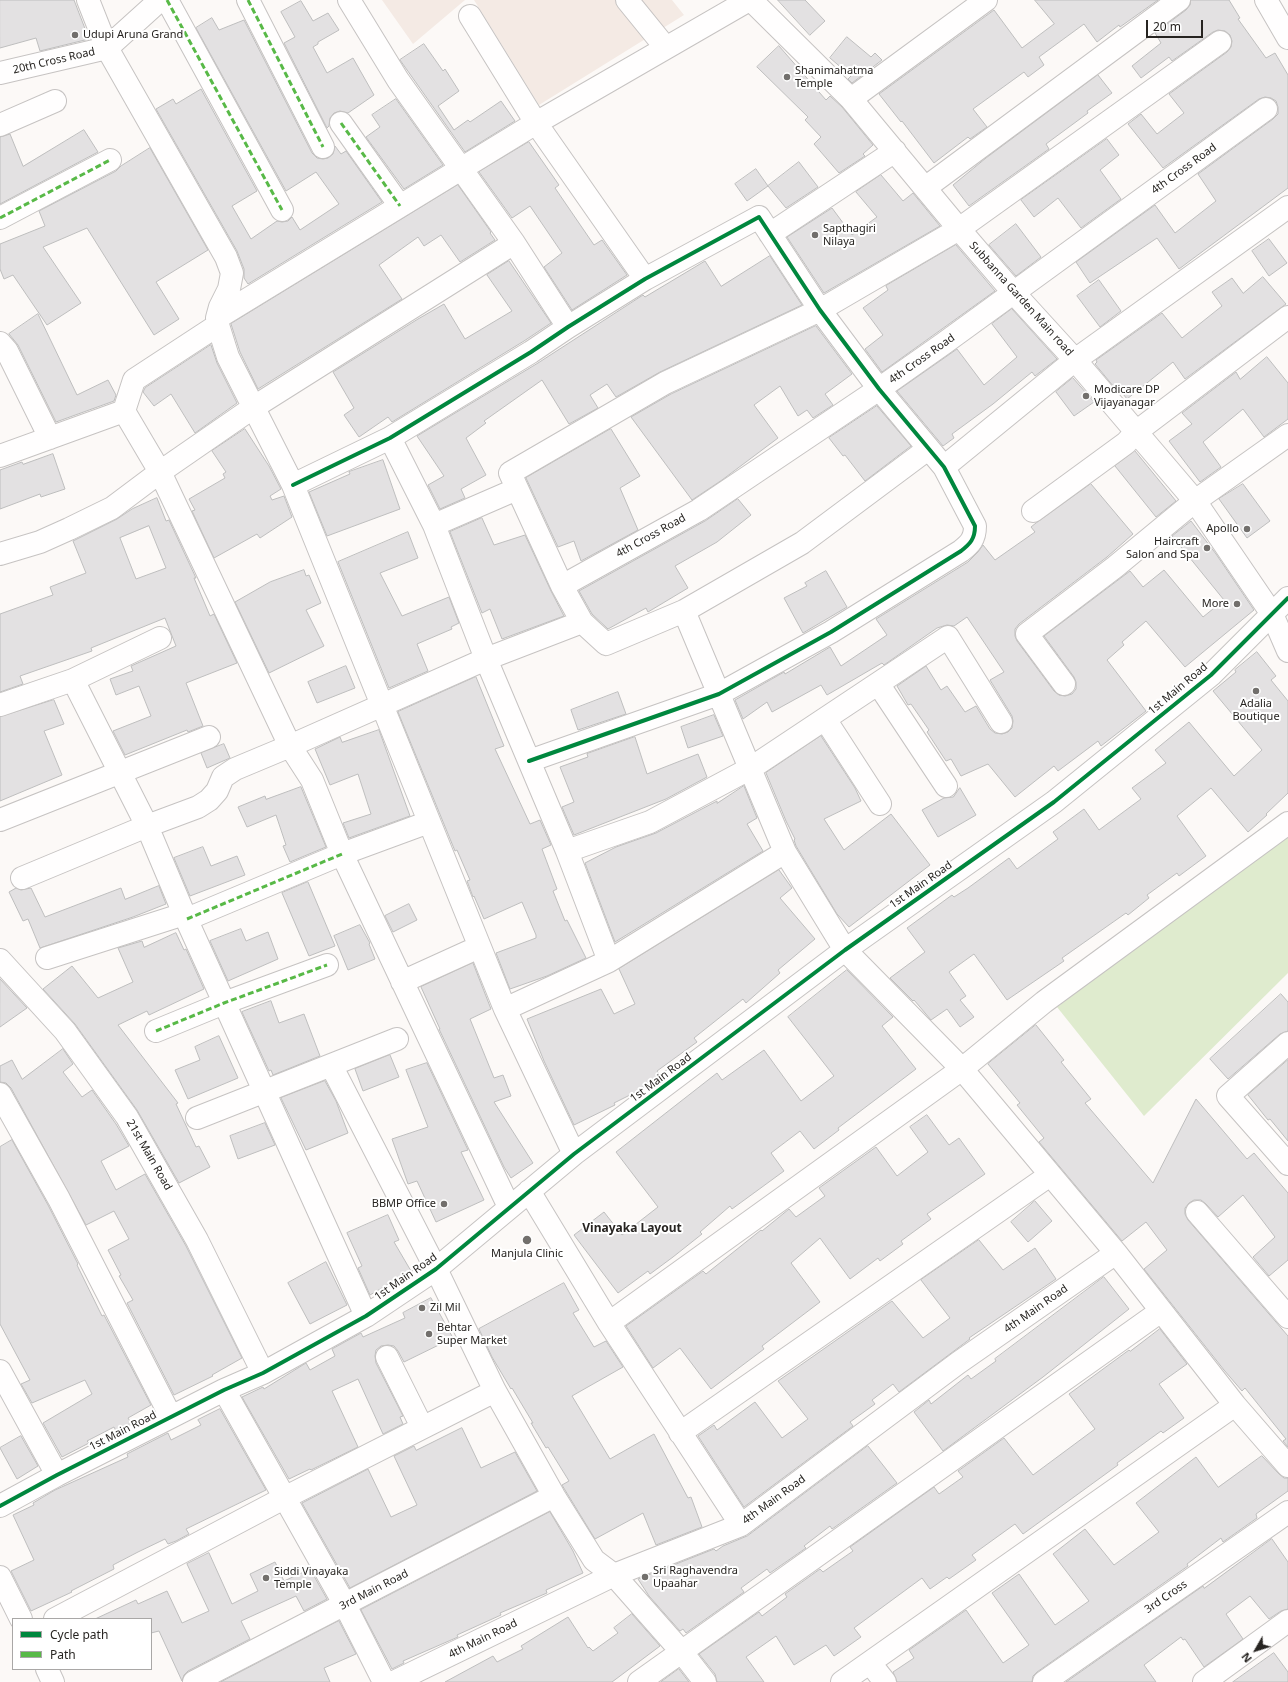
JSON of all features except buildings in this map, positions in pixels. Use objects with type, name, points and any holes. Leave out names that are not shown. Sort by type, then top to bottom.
[{"type":"street","points":[[88,0],[107,48],[226,257],[232,273],[229,290],[220,307],[217,321],[228,357],[293,485],[505,1009],[574,1154]]},
{"type":"street","points":[[107,48],[160,0]]},
{"type":"street","points":[[167,0],[282,210]]},
{"type":"street","points":[[248,0],[323,147]]},
{"type":"street","points":[[349,0],[398,80],[514,243],[568,327]]},
{"type":"street","points":[[627,0],[666,48]]},
{"type":"street","points":[[851,99],[986,0]]},
{"type":"street","points":[[926,188],[1179,0]]},
{"type":"street","points":[[1266,0],[1288,38]]},
{"type":"street","points":[[509,1207],[342,854],[312,780],[290,746],[160,472],[124,411],[134,380],[217,321],[400,206],[536,123],[666,48],[755,1]]},
{"type":"street","name":"Subbanna Garden Main road","points":[[755,1],[851,99],[959,229],[1013,292],[1075,360],[1195,501],[1272,614],[1288,651]]},
{"type":"street","points":[[470,16],[536,123],[645,279]]},
{"type":"street","points":[[928,449],[802,543],[684,611],[606,644],[582,622],[562,586],[510,473],[665,383],[820,310],[959,229],[1220,42]]},
{"type":"street","name":"20th Cross Road","points":[[0,73],[107,48]]},
{"type":"street","points":[[0,125],[54,101]]},
{"type":"street","name":"4th Cross Road","points":[[562,586],[699,510],[880,389],[1266,109]]},
{"type":"street","points":[[342,123],[400,206]]},
{"type":"street","points":[[770,234],[895,151]]},
{"type":"street","points":[[0,218],[110,160]]},
{"type":"street","points":[[944,467],[1075,360],[1288,207]]},
{"type":"street","points":[[293,485],[390,438],[531,352],[645,279],[758,217],[820,310],[880,389],[944,467],[975,526],[975,534],[971,543],[961,551],[831,632],[719,694],[529,761]]},
{"type":"street","points":[[0,554],[40,542],[112,508],[160,472],[254,407],[514,243]]},
{"type":"street","points":[[1033,511],[1126,443],[1136,432],[1288,317]]},
{"type":"street","points":[[0,343],[7,351],[50,438]]},
{"type":"street","points":[[0,456],[124,411]]},
{"type":"street","points":[[1064,684],[1027,634],[1115,568],[1195,501],[1288,435]]},
{"type":"street","points":[[390,438],[434,525],[486,659],[567,851],[609,961]]},
{"type":"street","points":[[434,525],[517,489]]},
{"type":"street","name":"1st Main Road","points":[[0,1506],[57,1475],[224,1390],[263,1373],[366,1316],[436,1269],[574,1154],[845,950],[1060,798],[1211,675],[1288,598]]},
{"type":"street","points":[[684,611],[785,852],[845,950],[962,1069],[1116,1253],[1235,1405],[1288,1466]]},
{"type":"street","points":[[22,878],[147,826],[198,807],[209,800],[217,791],[223,777],[235,769],[486,659],[582,622]]},
{"type":"street","points":[[0,705],[73,680],[160,638]]},
{"type":"street","points":[[567,851],[650,822],[751,768],[948,638],[1001,722]]},
{"type":"street","points":[[73,680],[147,826],[224,1002],[366,1316]]},
{"type":"street","points":[[879,684],[946,786]]},
{"type":"street","points":[[825,719],[880,804]]},
{"type":"street","points":[[0,820],[209,737]]},
{"type":"street","points":[[47,958],[186,916],[342,854],[429,822]]},
{"type":"street","points":[[609,1324],[962,1069],[1044,1002],[1288,823]]},
{"type":"street","points":[[505,1009],[609,961],[785,852]]},
{"type":"street","points":[[402,982],[479,947]]},
{"type":"street","name":"21st Main Road","points":[[0,960],[65,1031],[127,1117],[197,1240],[263,1373]]},
{"type":"street","points":[[156,1031],[224,1002],[327,965]]},
{"type":"street","points":[[197,1118],[397,1039]]},
{"type":"street","points":[[1288,1043],[1228,1096],[1288,1164]]},
{"type":"street","points":[[331,1064],[436,1269],[495,1391],[554,1496],[594,1560],[614,1575],[681,1651],[705,1682]]},
{"type":"street","points":[[0,1094],[59,1199],[171,1417]]},
{"type":"street","points":[[680,1433],[1050,1175]]},
{"type":"street","points":[[529,1191],[609,1324],[741,1525]]},
{"type":"street","points":[[1197,1212],[1288,1317]]},
{"type":"street","name":"4th Main Road","points":[[394,1682],[614,1575],[741,1525],[958,1363],[1116,1253]]},
{"type":"street","points":[[639,1682],[1161,1311]]},
{"type":"street","points":[[387,1357],[422,1427]]},
{"type":"street","points":[[0,1371],[57,1475]]},
{"type":"street","points":[[224,1390],[345,1605],[384,1682]]},
{"type":"street","points":[[57,1618],[284,1498],[495,1391]]},
{"type":"street","points":[[842,1682],[1235,1405]]},
{"type":"street","name":"3rd Main Road","points":[[194,1682],[554,1496]]},
{"type":"street","name":"3rd Cross","points":[[1044,1682],[1288,1512]]},
{"type":"street","points":[[0,1577],[20,1618]]},
{"type":"street","points":[[1204,1682],[1288,1621]]},
{"type":"street","points":[[870,1663],[885,1682]]},
{"type":"street","points":[[47,1670],[53,1682]]},
{"type":"shaded area","points":[[382,0],[465,0],[413,44]]},
{"type":"shaded area","points":[[474,0],[672,0],[684,15],[539,105]]},
{"type":"green space","points":[[1288,834],[1288,973],[1144,1116],[1057,1007]]},
{"type":"marked path","points":[[167,0],[282,210]]},
{"type":"marked path","points":[[248,0],[323,147]]},
{"type":"marked path","points":[[341,123],[400,206]]},
{"type":"marked path","points":[[0,218],[110,160]]},
{"type":"marked path","points":[[187,919],[342,854]]},
{"type":"marked path","points":[[156,1031],[224,1003],[327,965]]},
{"type":"cycle path","points":[[293,485],[390,438],[531,352],[645,279],[759,217],[820,310],[879,389],[944,467],[975,526],[973,538],[961,551],[831,632],[719,694],[529,761]]},
{"type":"cycle path","points":[[0,1506],[57,1475],[224,1390],[263,1373],[366,1316],[436,1269],[574,1154],[845,950],[1054,802],[1211,675],[1288,598]]},
{"type":"place","name":"Udupi Aruna Grand","points":[[75,35]]},
{"type":"place","name":"Shanimahatma Temple","points":[[787,77]]},
{"type":"place","name":"Sapthagiri Nilaya","points":[[815,235]]},
{"type":"place","name":"Modicare DP Vijayanagar","points":[[1086,396]]},
{"type":"place","name":"Apollo","points":[[1247,529]]},
{"type":"place","name":"Haircraft Salon and Spa","points":[[1207,548]]},
{"type":"place","name":"More","points":[[1237,604]]},
{"type":"place","name":"Adalia Boutique","points":[[1256,691]]},
{"type":"place","name":"BBMP Office","points":[[444,1204]]},
{"type":"place","name":"Manjula Clinic","points":[[527,1240]]},
{"type":"place","name":"Zil Mil","points":[[422,1308]]},
{"type":"place","name":"Behtar Super Market","points":[[429,1334]]},
{"type":"place","name":"Sri Raghavendra Upaahar","points":[[645,1577]]},
{"type":"place","name":"Siddi Vinayaka Temple","points":[[266,1578]]},
{"type":"district","name":"Vinayaka Layout","points":[[632,1229]]}]
